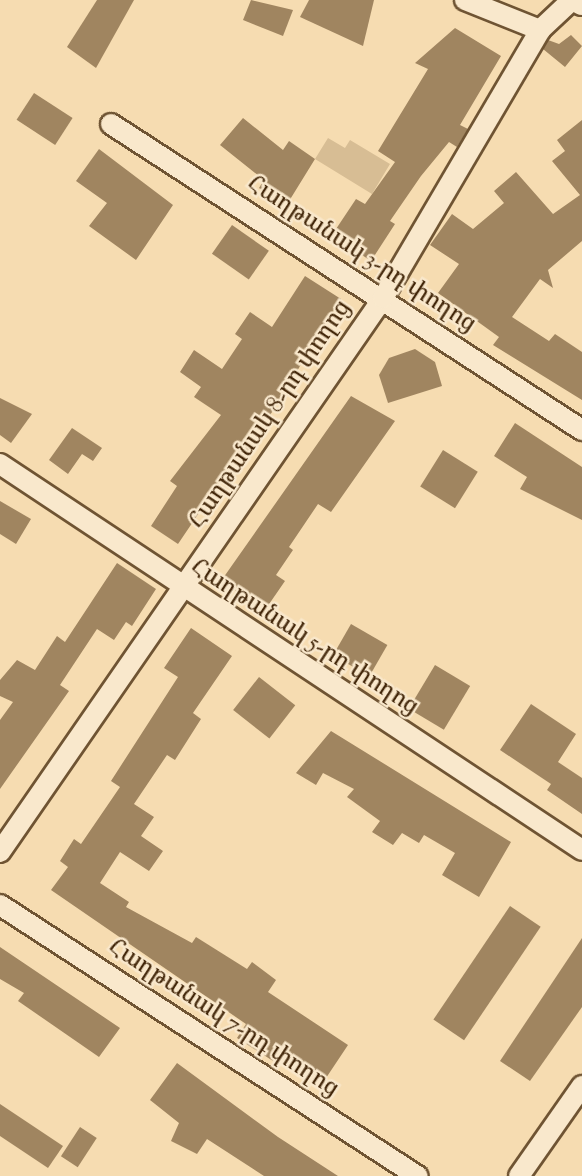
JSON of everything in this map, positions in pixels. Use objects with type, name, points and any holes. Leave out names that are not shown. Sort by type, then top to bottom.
[{"type":"street","points":[[465,0],[540,30]]},
{"type":"street","name":"Հաղթանակ 8-րդ փողոց","points":[[0,852],[383,298],[540,30],[572,0]]},
{"type":"street","name":"Հաղթանակ 3-րդ փողոց","points":[[111,124],[383,298],[582,430]]},
{"type":"street","name":"Հաղթանակ 5-րդ փողոց","points":[[0,464],[183,589],[582,850]]},
{"type":"street","name":"Հաղթանակ 7-րդ փողոց","points":[[0,905],[418,1176]]},
{"type":"street","points":[[519,1176],[582,1086]]},
{"type":"shaded area","points":[[328,138],[345,148],[350,140],[390,164],[372,194],[315,159]]},
{"type":"building","points":[[97,0],[134,0],[96,68],[67,47]]},
{"type":"building","points":[[251,0],[293,10],[283,36],[243,20]]},
{"type":"building","points":[[309,0],[374,0],[363,46],[300,17]]},
{"type":"building","points":[[455,28],[501,56],[460,125],[468,129],[457,147],[449,142],[421,176],[390,221],[395,224],[371,261],[332,235],[356,199],[365,204],[395,162],[378,151],[428,69],[415,63]]},
{"type":"building","points":[[571,35],[582,46],[565,67],[543,49],[548,40],[559,44]]},
{"type":"building","points":[[34,93],[73,118],[55,145],[17,120]]},
{"type":"building","points":[[243,118],[283,150],[289,141],[315,159],[286,206],[259,188],[264,180],[220,145]]},
{"type":"building","points":[[582,120],[582,241],[548,270],[553,288],[540,279],[512,317],[549,341],[555,334],[582,352],[582,400],[493,345],[499,337],[438,293],[459,264],[430,245],[452,214],[473,229],[504,203],[494,191],[516,172],[553,214],[580,195],[552,161],[565,151],[557,140]]},
{"type":"building","points":[[99,149],[173,205],[136,260],[89,226],[107,203],[76,181]]},
{"type":"building","points":[[232,225],[269,251],[249,279],[212,254]]},
{"type":"building","points":[[305,276],[341,299],[236,471],[230,467],[178,544],[151,526],[177,486],[170,481],[221,415],[194,397],[201,387],[180,372],[194,350],[222,369],[242,339],[235,334],[250,312],[272,327]]},
{"type":"building","points":[[415,349],[435,362],[442,386],[388,403],[379,375],[389,358]]},
{"type":"building","points":[[351,396],[395,421],[331,512],[318,504],[289,547],[293,550],[276,575],[285,581],[265,610],[221,581]]},
{"type":"building","points":[[0,398],[32,414],[11,443],[0,435]]},
{"type":"building","points":[[515,423],[582,467],[582,520],[520,489],[527,477],[494,456]]},
{"type":"building","points":[[72,428],[102,448],[93,461],[82,454],[68,474],[49,460]]},
{"type":"building","points":[[443,450],[478,472],[455,508],[420,486]]},
{"type":"building","points":[[0,501],[31,519],[16,544],[0,534]]},
{"type":"building","points":[[117,563],[156,589],[132,626],[126,622],[114,640],[97,629],[60,685],[69,691],[0,789],[0,720],[13,702],[0,696],[0,680],[17,660],[35,670],[57,636],[65,642]]},
{"type":"building","points":[[351,624],[387,645],[369,676],[333,655]]},
{"type":"building","points":[[191,628],[232,656],[193,713],[201,719],[175,760],[167,755],[134,804],[154,817],[141,836],[163,851],[149,871],[120,852],[100,883],[129,902],[126,907],[192,943],[196,937],[247,969],[252,962],[276,980],[268,992],[348,1045],[324,1081],[279,1051],[273,1061],[237,1038],[246,1024],[51,890],[68,867],[60,861],[74,839],[81,844],[120,787],[111,781],[178,677],[164,668]]},
{"type":"building","points":[[435,665],[470,686],[444,730],[409,709]]},
{"type":"building","points":[[259,677],[295,705],[269,738],[233,710]]},
{"type":"building","points":[[531,704],[576,734],[558,762],[582,778],[582,814],[547,790],[551,784],[500,750]]},
{"type":"building","points":[[331,731],[511,842],[479,897],[442,875],[455,853],[424,835],[419,843],[402,833],[393,845],[372,832],[380,821],[347,797],[354,789],[323,773],[316,785],[296,773]]},
{"type":"building","points":[[510,906],[541,927],[464,1040],[433,1020]]},
{"type":"building","points":[[582,938],[582,1007],[530,1081],[500,1061]]},
{"type":"building","points":[[0,947],[120,1028],[99,1057],[18,1001],[24,993],[0,979]]},
{"type":"building","points":[[177,1063],[278,1137],[338,1176],[264,1176],[207,1139],[197,1154],[171,1141],[179,1123],[150,1100]]},
{"type":"building","points":[[0,1104],[63,1146],[48,1168],[0,1136]]},
{"type":"building","points":[[80,1127],[97,1138],[78,1167],[61,1156]]}]
